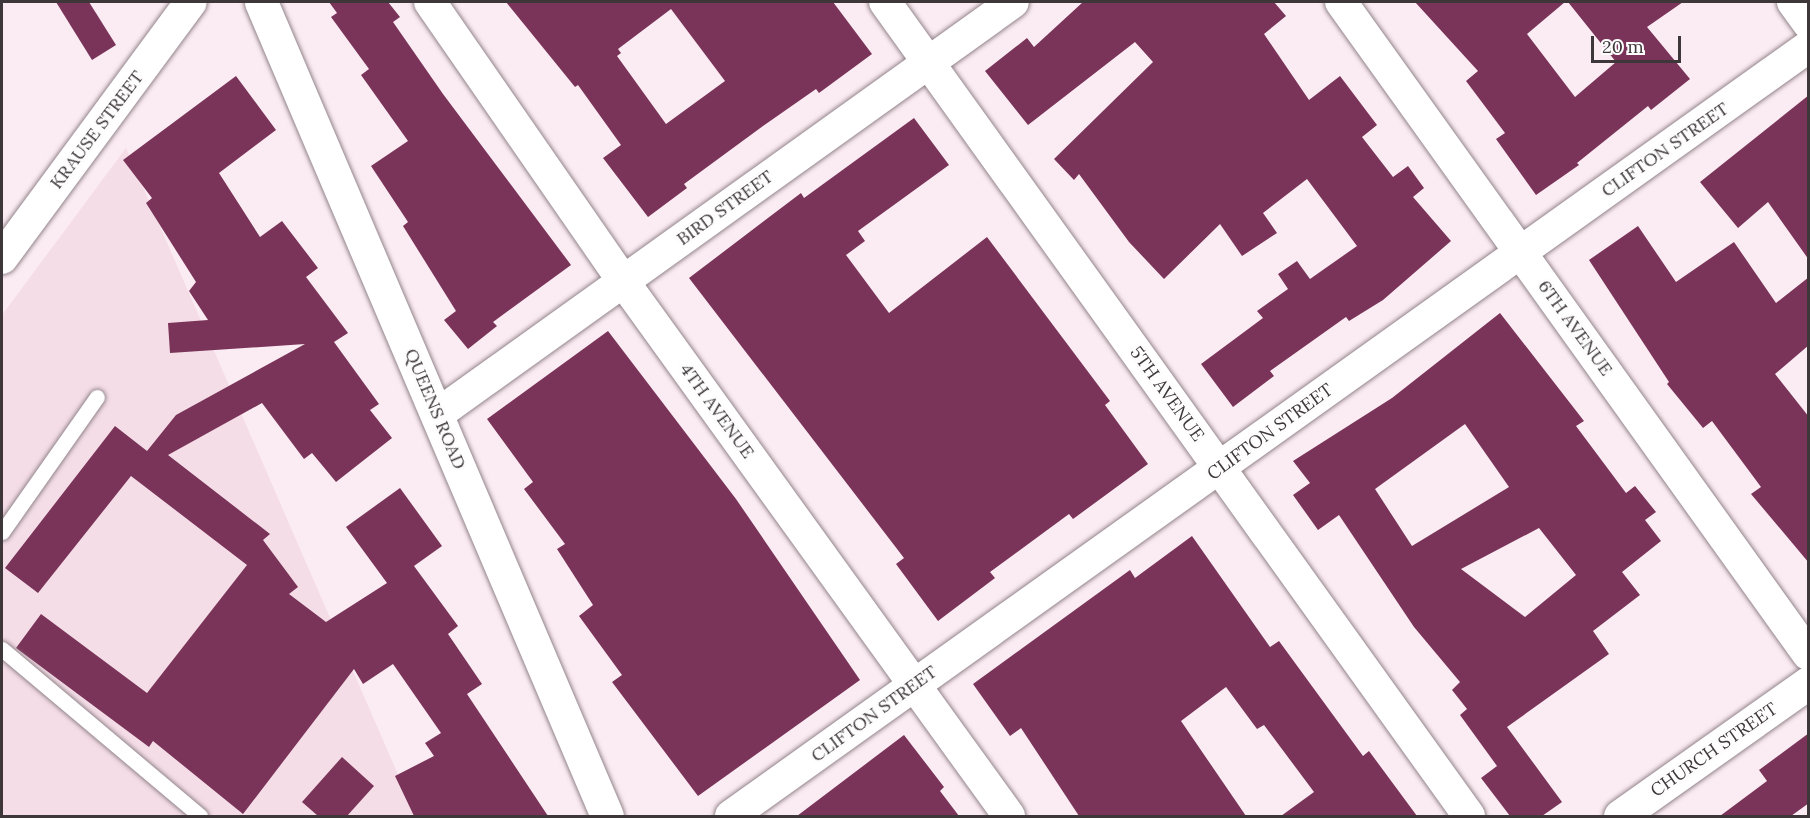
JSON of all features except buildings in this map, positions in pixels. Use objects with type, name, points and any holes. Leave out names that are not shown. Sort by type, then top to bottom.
[{"type":"street","name":"KRAUSE STREET","points":[[2,258],[191,2]]},
{"type":"street","name":"QUEENS ROAD","points":[[261,2],[607,816]]},
{"type":"street","name":"4TH AVENUE","points":[[430,2],[623,281],[1009,816]]},
{"type":"street","name":"5TH AVENUE","points":[[885,2],[1469,816]]},
{"type":"street","name":"BIRD STREET","points":[[438,414],[1013,2]]},
{"type":"street","name":"6TH AVENUE","points":[[1341,2],[1809,654]]},
{"type":"street","points":[[1793,2],[1809,23]]},
{"type":"street","name":"CLIFTON STREET","points":[[731,816],[1809,47]]},
{"type":"street","name":"CHURCH STREET","points":[[1620,816],[1809,683]]},
{"type":"lane","points":[[2,532],[97,397]]},
{"type":"lane","points":[[2,649],[200,816]]},
{"type":"shaded area","points":[[126,148],[416,816],[2,816],[2,315]]}]
